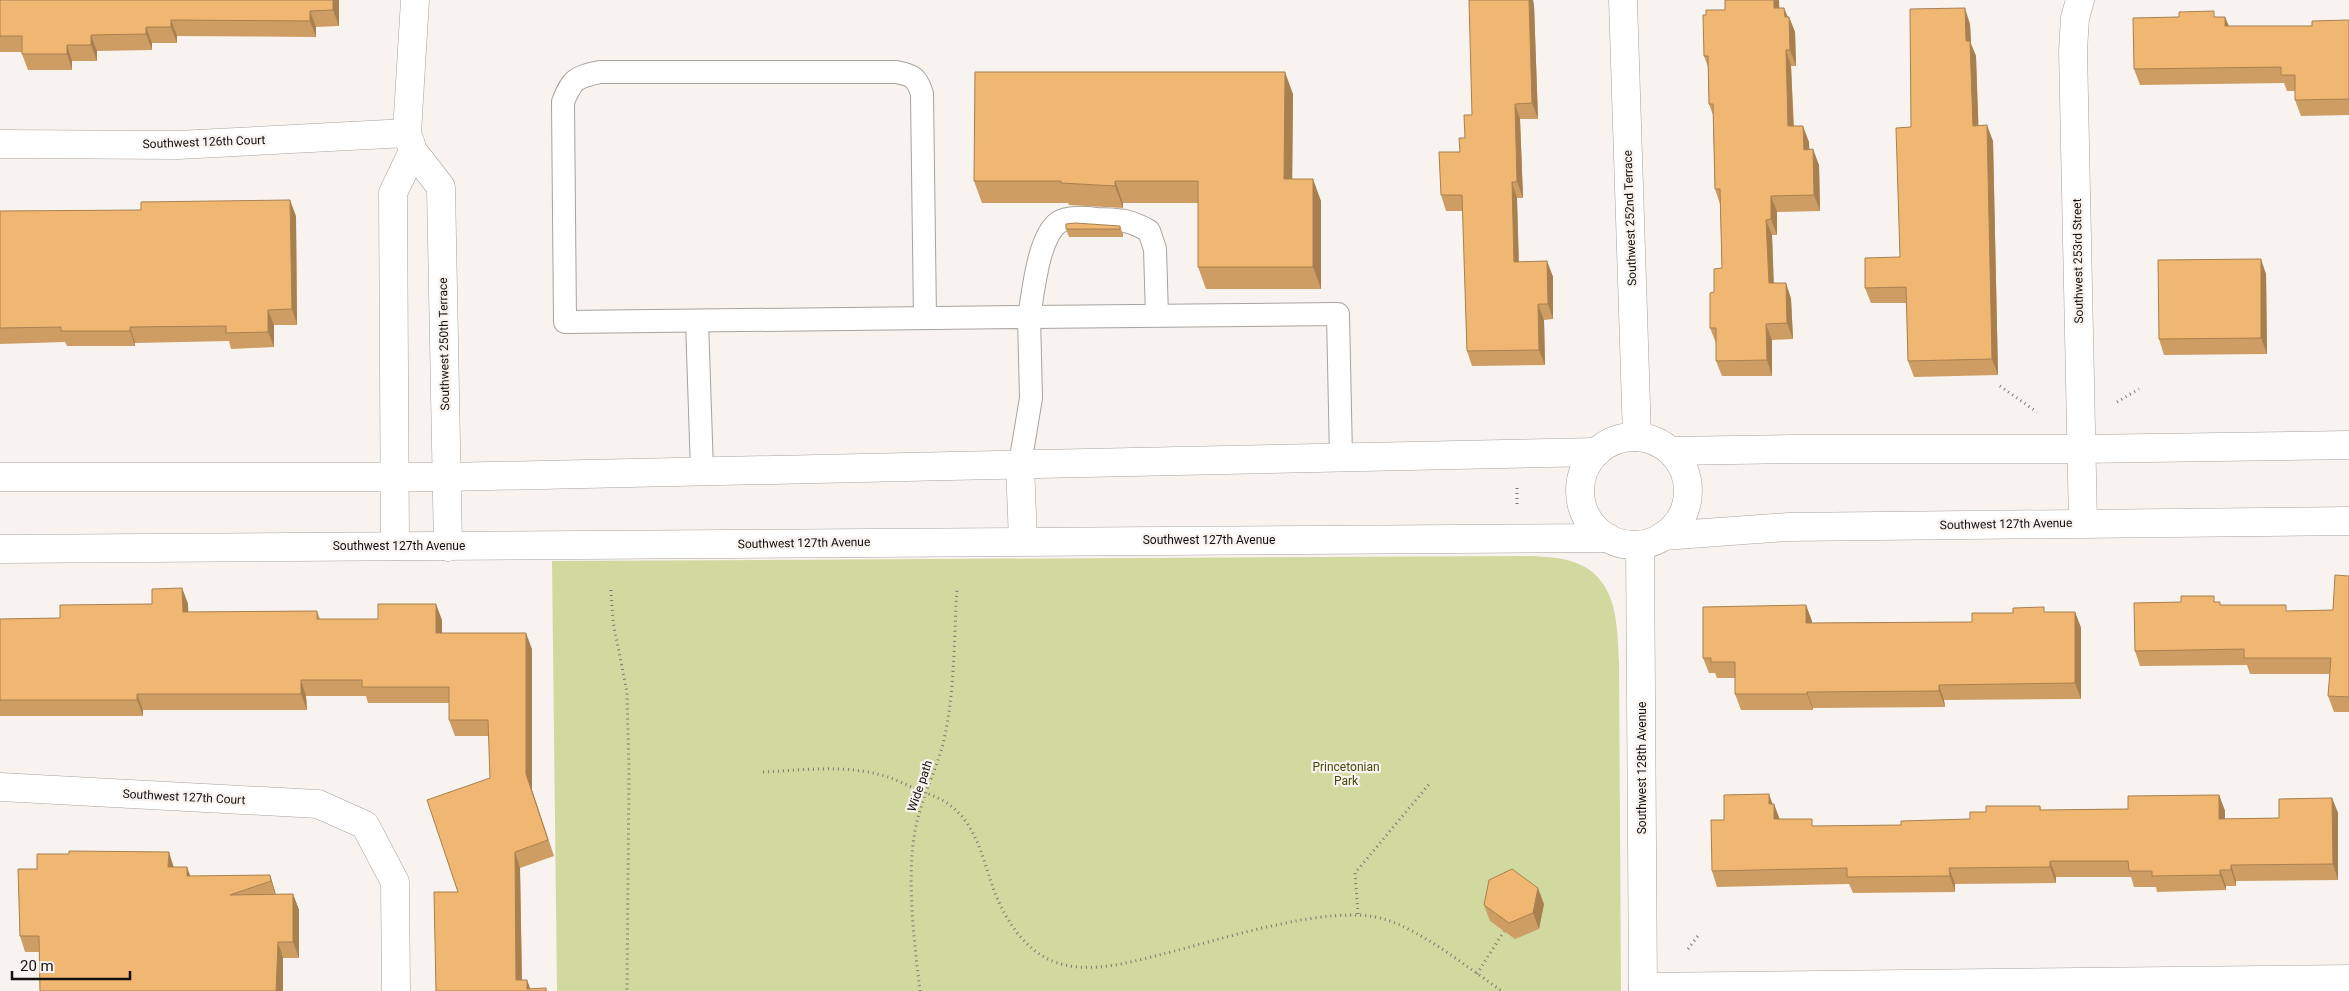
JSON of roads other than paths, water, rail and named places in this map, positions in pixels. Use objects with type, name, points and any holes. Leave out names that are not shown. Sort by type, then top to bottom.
[{"type":"street","points":[[395,546],[393,193],[410,142],[416,0]]},
{"type":"street","name":"Southwest 252nd Terrace","points":[[1623,0],[1637,437]]},
{"type":"street","name":"Southwest 253rd Street","points":[[2080,0],[2075,18],[2073,50],[2083,524]]},
{"type":"street","name":"Southwest 126th Court","points":[[0,144],[410,142]]},
{"type":"street","name":"Southwest 250th Terrace","points":[[410,142],[441,187],[448,547]]},
{"type":"street","points":[[1637,437],[1660,443],[1672,451],[1683,468],[1687,486],[1687,503],[1680,519],[1651,541],[1623,544],[1608,538],[1595,528],[1586,514],[1581,498],[1581,481],[1587,466],[1596,452],[1610,443],[1637,437]]},
{"type":"street","points":[[1672,451],[2082,449],[2349,445]]},
{"type":"street","points":[[0,477],[395,478],[1596,452]]},
{"type":"street","points":[[1020,464],[1023,541]]},
{"type":"street","name":"Southwest 127th Avenue","points":[[1651,541],[1788,527],[2349,521]]},
{"type":"street","name":"Southwest 127th Avenue","points":[[0,549],[1608,538]]},
{"type":"street","name":"Southwest 128th Avenue","points":[[1643,989],[1651,541]]},
{"type":"street","name":"Southwest 127th Court","points":[[0,787],[318,804],[365,825],[395,882],[396,991]]},
{"type":"street","points":[[1643,989],[2049,986],[2349,979]]},
{"type":"lane","points":[[925,318],[922,94],[919,82],[909,75],[896,72],[600,72],[578,78],[570,85],[563,102],[565,322],[1338,314],[1341,458]]},
{"type":"lane","points":[[1020,464],[1031,398],[1029,317],[1037,266],[1049,234],[1059,222],[1077,218],[1130,220],[1149,231],[1155,249],[1157,316]]},
{"type":"lane","points":[[697,321],[702,471]]},
{"type":"park label","name":"Princetonian Park","points":[[1346,774]]}]
